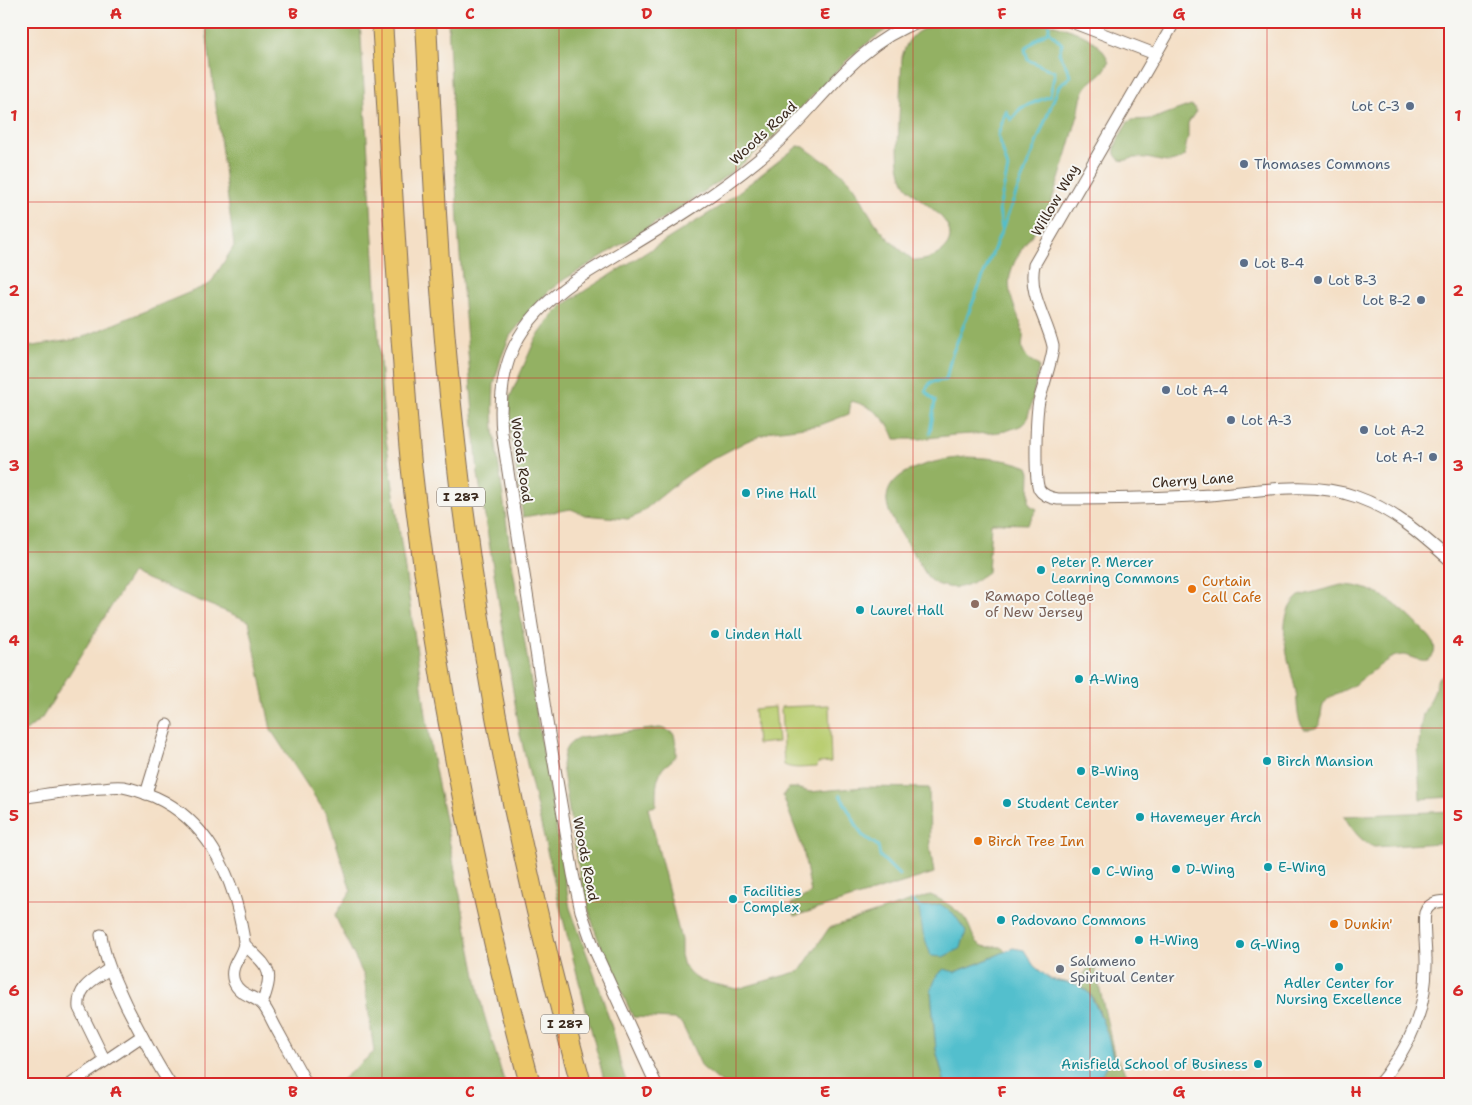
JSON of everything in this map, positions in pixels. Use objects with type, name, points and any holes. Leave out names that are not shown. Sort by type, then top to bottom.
[{"type":"highway","points":[[382,21],[408,433],[427,590],[447,715],[471,841],[499,965],[530,1084]]},
{"type":"highway","name":"I 287","points":[[426,21],[447,361],[454,441],[473,583],[490,690],[519,833],[550,965],[581,1084]]},
{"type":"street","name":"Woods Road","points":[[656,1084],[595,951],[581,911],[573,874],[502,434],[501,396],[504,376],[517,340],[542,306],[557,293],[739,176],[782,139],[851,65],[866,52],[897,31],[920,21]]},
{"type":"street","points":[[1069,21],[1155,54]]},
{"type":"street","name":"Willow Way","points":[[1047,370],[1053,348],[1032,279],[1034,265],[1175,21]]},
{"type":"street","name":"Cherry Lane","points":[[1047,370],[1039,403],[1036,448],[1039,489],[1046,496],[1058,499],[1134,499],[1281,489],[1326,490],[1357,497],[1400,518],[1451,561]]},
{"type":"street","points":[[146,794],[167,725]]},
{"type":"street","points":[[21,798],[86,789],[122,787],[164,801],[179,811],[199,829],[215,850],[224,867],[233,892],[240,921],[244,944],[234,964],[232,972],[234,980],[244,994],[262,1004],[305,1081]]},
{"type":"street","points":[[1378,1084],[1402,1053],[1415,1027],[1424,996],[1426,961],[1425,912],[1430,905],[1437,901],[1451,901]]},
{"type":"street","points":[[101,935],[109,969],[142,1036],[170,1084]]},
{"type":"street","points":[[244,944],[261,960],[269,976],[269,986],[262,1004]]},
{"type":"street","points":[[104,1061],[79,1008],[78,1000],[84,987],[109,969]]},
{"type":"street","points":[[71,1084],[142,1036]]},
{"type":"green space","points":[[205,21],[360,21],[384,425],[431,749],[483,1011],[505,1084],[337,1084],[374,1052],[364,976],[335,916],[351,891],[328,817],[271,730],[249,621],[132,573],[42,718],[21,735],[21,348],[78,339],[210,284],[234,246]]},
{"type":"green space","points":[[448,21],[903,21],[882,32],[863,46],[829,78],[780,130],[724,177],[550,290],[510,336],[501,358],[494,384],[494,430],[511,556],[570,908],[600,990],[627,1084],[605,1084],[560,907],[520,734],[478,474],[459,243]]},
{"type":"green space","points":[[950,21],[1040,21],[1071,30],[1090,39],[1098,45],[1109,62],[1103,72],[1089,84],[1083,93],[1065,161],[1049,207],[1045,216],[1022,249],[1010,276],[1011,297],[1023,332],[1023,351],[1028,358],[1039,366],[1026,422],[1006,431],[991,433],[920,439],[895,439],[884,419],[866,406],[851,401],[849,414],[820,425],[773,431],[747,441],[707,462],[681,480],[638,515],[628,519],[585,515],[571,509],[523,517],[511,434],[510,397],[535,340],[553,315],[562,306],[586,290],[719,207],[798,146],[804,147],[848,179],[881,230],[913,260],[930,258],[946,247],[950,236],[944,220],[915,195],[904,182],[899,167],[898,142],[902,57],[905,47],[909,40],[919,31]]},
{"type":"green space","points":[[1191,105],[1196,111],[1188,123],[1185,156],[1170,162],[1148,158],[1119,160],[1116,157],[1115,150],[1119,137],[1128,122],[1152,119]]},
{"type":"green space","points":[[967,457],[991,458],[1028,467],[1030,472],[1029,502],[1031,506],[1037,509],[1028,524],[991,523],[988,572],[964,586],[953,588],[937,584],[929,579],[890,515],[887,498],[890,487],[907,472],[932,463]]},
{"type":"green space","points":[[1341,585],[1354,586],[1376,593],[1396,605],[1430,637],[1435,649],[1434,653],[1428,660],[1404,655],[1390,658],[1355,684],[1326,701],[1317,727],[1304,729],[1298,717],[1296,692],[1287,655],[1285,642],[1286,616],[1291,605],[1299,596]]},
{"type":"green space","points":[[1444,675],[1448,676],[1451,680],[1451,797],[1420,799],[1418,755],[1423,714],[1433,695],[1438,678]]},
{"type":"green space","points":[[829,705],[831,762],[818,763],[817,767],[796,768],[784,765],[781,707]]},
{"type":"green space","points":[[775,707],[778,742],[757,744],[754,709]]},
{"type":"green space","points":[[660,728],[674,734],[676,756],[660,772],[656,787],[656,806],[648,808],[681,940],[681,955],[684,966],[690,974],[701,981],[737,989],[800,971],[829,928],[930,895],[945,902],[965,918],[978,943],[986,947],[1000,947],[1007,951],[954,972],[944,969],[937,975],[931,991],[936,1050],[945,1084],[723,1084],[702,1067],[682,1024],[674,1019],[633,1017],[601,945],[586,902],[562,766],[566,749],[571,743],[580,738]]},
{"type":"green space","points":[[864,787],[929,788],[930,847],[934,873],[795,916],[791,904],[811,893],[803,849],[783,796],[789,788],[810,792]]},
{"type":"green space","points":[[1451,811],[1451,844],[1374,847],[1369,845],[1353,830],[1344,816]]},
{"type":"green space","points":[[1094,962],[1114,1054],[1133,1084],[1092,1084],[1113,1057],[1104,1023],[1096,1005],[1088,992],[1078,985],[1087,969]]},
{"type":"water","points":[[940,904],[953,913],[966,931],[961,948],[943,957],[931,956],[923,933],[919,909]]},
{"type":"water","points":[[1013,948],[1024,950],[1034,966],[1050,979],[1078,985],[1089,993],[1107,1033],[1113,1057],[1092,1084],[945,1084],[936,1050],[931,990],[937,975],[944,969],[955,972]]},
{"type":"waterway","points":[[930,433],[935,401],[925,391],[931,382],[946,380],[951,357],[1059,86],[1071,76],[1059,53],[1062,44],[1049,31],[1049,25]]},
{"type":"waterway","points":[[1002,229],[999,209],[1008,168],[998,135],[1006,111],[1011,120],[1021,108],[1050,96],[1055,72],[1028,60],[1025,49],[1049,31]]},
{"type":"waterway","points":[[840,795],[862,835],[878,846],[880,856],[899,875]]},
{"type":"waterway","points":[[912,901],[920,908]]},
{"type":"place","name":"Lot C-3","points":[[1410,106]]},
{"type":"place","name":"Thomases Commons","points":[[1244,164]]},
{"type":"place","name":"Lot B-4","points":[[1244,263]]},
{"type":"place","name":"Lot B-3","points":[[1318,280]]},
{"type":"place","name":"Lot B-2","points":[[1421,300]]},
{"type":"place","name":"Lot A-4","points":[[1166,390]]},
{"type":"place","name":"Lot A-3","points":[[1231,420]]},
{"type":"place","name":"Lot A-2","points":[[1364,430]]},
{"type":"place","name":"Lot A-1","points":[[1433,457]]},
{"type":"place","name":"Pine Hall","points":[[746,493]]},
{"type":"place","name":"Peter P. Mercer Learning Commons","points":[[1041,570]]},
{"type":"place","name":"Curtain Call Cafe","points":[[1192,589]]},
{"type":"place","name":"Ramapo College of New Jersey","points":[[975,604]]},
{"type":"place","name":"Laurel Hall","points":[[860,610]]},
{"type":"place","name":"Linden Hall","points":[[715,634]]},
{"type":"place","name":"A-Wing","points":[[1079,679]]},
{"type":"place","name":"Birch Mansion","points":[[1267,761]]},
{"type":"place","name":"B-Wing","points":[[1081,771]]},
{"type":"place","name":"Student Center","points":[[1007,803]]},
{"type":"place","name":"Havemeyer Arch","points":[[1140,817]]},
{"type":"place","name":"Birch Tree Inn","points":[[978,841]]},
{"type":"place","name":"E-Wing","points":[[1268,867]]},
{"type":"place","name":"D-Wing","points":[[1176,869]]},
{"type":"place","name":"C-Wing","points":[[1096,871]]},
{"type":"place","name":"Facilities Complex","points":[[733,899]]},
{"type":"place","name":"Padovano Commons","points":[[1001,920]]},
{"type":"place","name":"Dunkin'","points":[[1334,924]]},
{"type":"place","name":"H-Wing","points":[[1139,940]]},
{"type":"place","name":"G-Wing","points":[[1240,944]]},
{"type":"place","name":"Adler Center for Nursing Excellence","points":[[1339,967]]},
{"type":"place","name":"Salameno Spiritual Center","points":[[1060,969]]},
{"type":"place","name":"Anisfield School of Business","points":[[1258,1064]]}]
